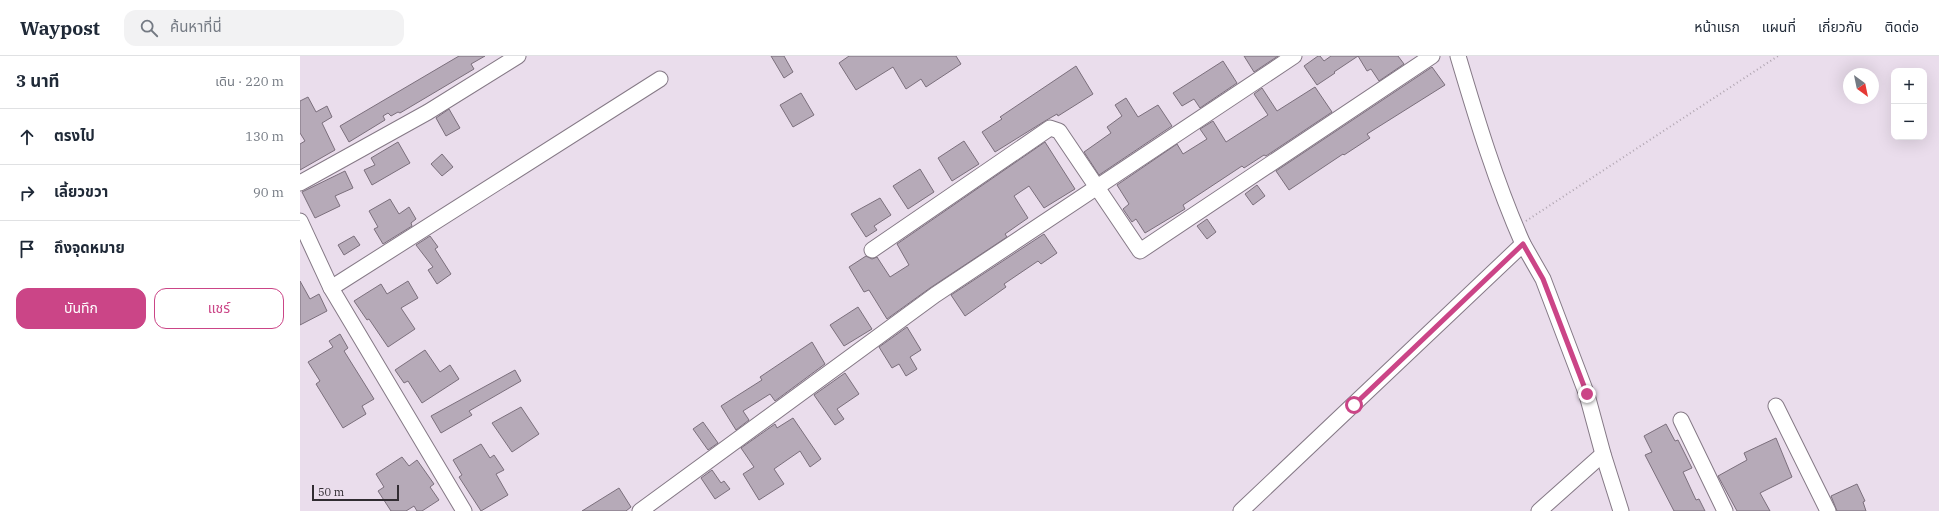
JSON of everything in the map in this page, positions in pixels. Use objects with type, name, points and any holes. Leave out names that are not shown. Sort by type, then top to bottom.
[{"type":"street","points":[[300,183],[428,112],[518,56]]},
{"type":"street","points":[[640,511],[935,295],[1294,56]]},
{"type":"street","points":[[872,250],[1050,128],[1059,131],[1096,188],[1140,251],[1432,56]]},
{"type":"street","points":[[1458,56],[1481,134],[1502,195],[1523,244],[1543,279],[1587,394],[1602,454],[1621,511]]},
{"type":"street","points":[[331,288],[660,79]]},
{"type":"street","points":[[300,221],[331,288],[464,511]]},
{"type":"street","points":[[1241,511],[1523,244]]},
{"type":"street","points":[[1776,406],[1828,511]]},
{"type":"street","points":[[1681,420],[1725,511]]},
{"type":"street","points":[[1539,511],[1602,454]]},
{"type":"path","points":[[1523,244],[1526,220],[1778,56]]},
{"type":"building","points":[[459,56],[485,56],[471,64],[474,69],[400,113],[398,112],[391,116],[388,113],[383,116],[385,120],[349,142],[340,126]]},
{"type":"building","points":[[771,56],[784,56],[793,72],[784,78]]},
{"type":"building","points":[[849,56],[956,56],[961,64],[926,87],[921,79],[906,89],[893,67],[856,90],[839,63]]},
{"type":"building","points":[[1244,56],[1278,56],[1254,72]]},
{"type":"building","points":[[1320,56],[1324,61],[1331,56],[1358,56],[1317,85],[1304,66]]},
{"type":"building","points":[[1358,56],[1398,56],[1404,64],[1379,81],[1371,69],[1367,71]]},
{"type":"building","points":[[1223,61],[1237,83],[1200,108],[1194,99],[1182,106],[1173,93]]},
{"type":"building","points":[[1076,66],[1093,94],[1058,116],[1057,114],[1045,121],[995,152],[982,132],[1002,119],[1000,117]]},
{"type":"building","points":[[1432,67],[1445,85],[1367,134],[1370,138],[1289,190],[1276,171]]},
{"type":"building","points":[[1315,87],[1332,112],[1266,156],[1264,155],[1244,168],[1242,166],[1183,205],[1185,209],[1145,233],[1136,219],[1132,222],[1123,209],[1129,204],[1117,185],[1177,144],[1183,154],[1207,139],[1200,129],[1213,121],[1226,142],[1268,115],[1254,94],[1262,88],[1277,111]]},
{"type":"building","points":[[801,93],[814,115],[793,127],[780,105]]},
{"type":"building","points":[[308,97],[316,112],[327,106],[332,117],[322,123],[335,150],[300,170],[300,144],[305,141],[300,133],[300,101]]},
{"type":"building","points":[[1126,98],[1138,117],[1158,105],[1172,126],[1099,175],[1084,152],[1111,133],[1107,127],[1122,116],[1115,105]]},
{"type":"building","points":[[449,109],[460,128],[446,136],[436,118]]},
{"type":"building","points":[[964,141],[979,164],[952,181],[938,158]]},
{"type":"building","points":[[398,142],[410,163],[372,185],[364,170],[375,165],[371,158]]},
{"type":"building","points":[[1045,142],[1075,189],[1044,208],[1029,186],[1014,196],[1028,218],[1005,234],[1007,237],[930,288],[887,319],[869,290],[864,292],[849,267],[866,256],[872,259],[877,257],[890,277],[909,265],[897,244]]},
{"type":"building","points":[[442,154],[453,167],[442,176],[431,164]]},
{"type":"building","points":[[920,169],[934,192],[908,209],[893,186]]},
{"type":"building","points":[[345,171],[353,188],[335,196],[340,206],[315,218],[302,192]]},
{"type":"building","points":[[1257,185],[1265,196],[1253,205],[1245,194]]},
{"type":"building","points":[[880,198],[891,215],[874,226],[877,230],[866,237],[851,214]]},
{"type":"building","points":[[390,199],[399,214],[409,207],[416,219],[411,223],[412,226],[383,244],[374,229],[378,227],[369,211]]},
{"type":"building","points":[[1207,219],[1216,232],[1207,239],[1197,226]]},
{"type":"building","points":[[1044,234],[1057,253],[1041,264],[1038,261],[1004,284],[1006,287],[965,316],[951,295]]},
{"type":"building","points":[[354,236],[360,245],[344,255],[338,245]]},
{"type":"building","points":[[430,236],[438,247],[435,249],[451,274],[437,284],[428,270],[433,267],[416,245]]},
{"type":"building","points":[[300,281],[310,299],[319,294],[327,311],[300,325]]},
{"type":"building","points":[[408,281],[418,298],[401,308],[415,329],[388,347],[369,319],[367,320],[354,301],[381,284],[387,294]]},
{"type":"building","points":[[858,307],[872,329],[844,346],[830,325]]},
{"type":"building","points":[[907,327],[921,350],[910,357],[917,369],[906,376],[899,364],[892,368],[879,347]]},
{"type":"building","points":[[340,334],[348,348],[344,351],[374,399],[362,406],[366,414],[343,428],[316,384],[320,381],[308,362],[333,347],[329,341]]},
{"type":"building","points":[[812,342],[825,364],[775,401],[770,394],[743,411],[749,420],[736,430],[721,406],[762,380],[760,377]]},
{"type":"building","points":[[425,350],[440,372],[450,365],[459,379],[422,403],[408,381],[404,383],[395,370]]},
{"type":"building","points":[[515,370],[521,381],[469,411],[472,415],[441,433],[431,416]]},
{"type":"building","points":[[845,373],[859,394],[837,409],[844,419],[835,425],[814,395]]},
{"type":"building","points":[[521,407],[539,434],[512,452],[492,423]]},
{"type":"building","points":[[793,418],[821,459],[810,467],[800,451],[774,469],[784,484],[759,500],[743,474],[754,467],[741,448],[775,424],[777,428]]},
{"type":"building","points":[[703,422],[718,443],[708,450],[693,429]]},
{"type":"building","points":[[1666,424],[1675,441],[1678,440],[1692,468],[1683,472],[1696,500],[1699,499],[1705,511],[1674,511],[1645,455],[1652,452],[1644,436]]},
{"type":"building","points":[[1776,438],[1792,477],[1760,493],[1770,511],[1737,511],[1718,476],[1747,460],[1744,453]]},
{"type":"building","points":[[481,444],[490,458],[494,455],[504,470],[496,474],[508,495],[481,511],[459,477],[462,475],[453,460]]},
{"type":"building","points":[[402,457],[409,466],[417,460],[434,484],[430,487],[439,500],[422,511],[417,511],[414,506],[406,511],[391,511],[378,491],[384,487],[376,474]]},
{"type":"building","points":[[712,470],[721,483],[724,481],[730,489],[715,499],[701,478]]},
{"type":"building","points":[[1857,484],[1865,501],[1863,502],[1866,511],[1837,511],[1831,496]]},
{"type":"building","points":[[619,488],[631,507],[626,511],[582,511]]},
{"type":"route","points":[[1354,405],[1523,244],[1543,279],[1587,394]]}]
